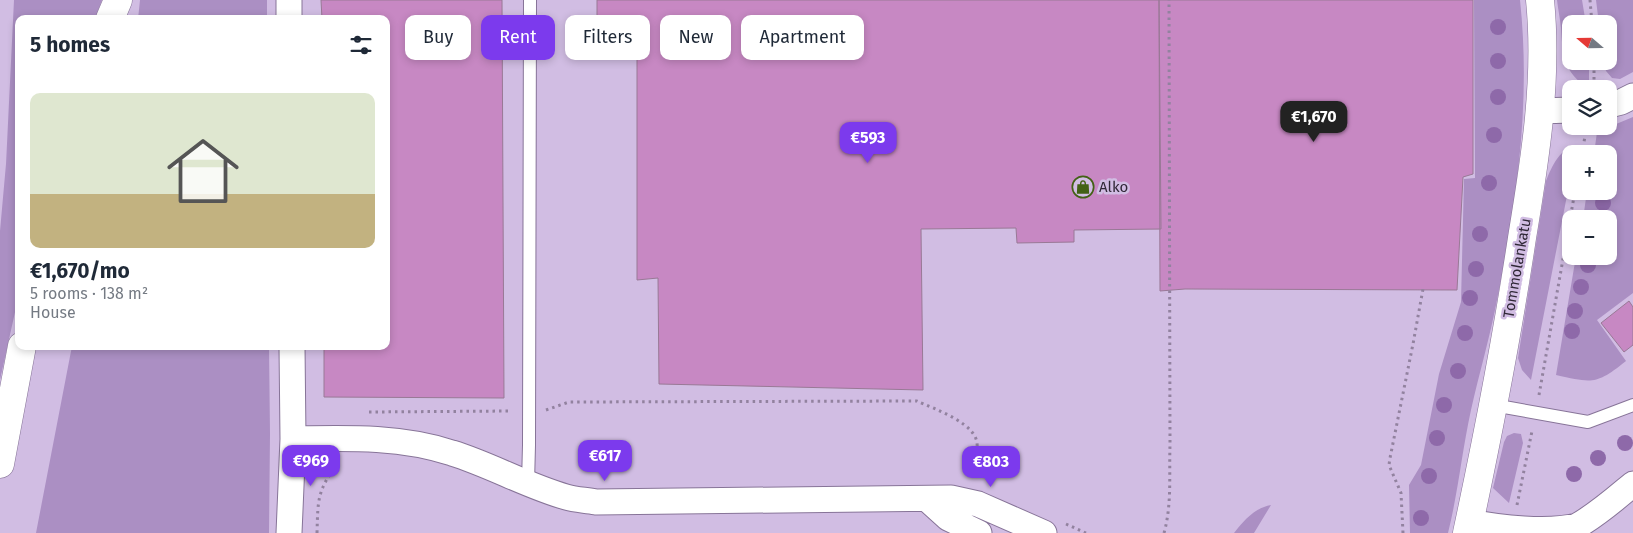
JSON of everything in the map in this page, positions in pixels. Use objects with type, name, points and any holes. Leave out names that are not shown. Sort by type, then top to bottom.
[{"type":"main road","points":[[112,15],[118,0]]},
{"type":"main road","name":"Tommolankatu","points":[[1469,528],[1532,181],[1542,63],[1540,0]]},
{"type":"main road","points":[[0,464],[21,350]]},
{"type":"street","points":[[289,0],[289,15]]},
{"type":"street","points":[[1617,103],[1633,96]]},
{"type":"street","points":[[1539,110],[1562,110]]},
{"type":"street","points":[[289,533],[293,439],[292,350]]},
{"type":"street","points":[[293,439],[342,438],[410,443],[453,453],[568,498],[596,502],[951,498],[971,502],[1054,528]]},
{"type":"street","points":[[1469,528],[1541,533],[1559,532],[1576,527],[1633,484]]},
{"type":"street","points":[[927,499],[948,518],[979,533]]},
{"type":"lane","points":[[528,483],[530,0]]},
{"type":"lane","points":[[1492,405],[1588,422],[1633,405]]},
{"type":"path","points":[[1164,533],[1167,523],[1169,499],[1170,445],[1169,0]]},
{"type":"path","points":[[1590,0],[1591,15]]},
{"type":"path","points":[[1595,70],[1595,78]]},
{"type":"path","points":[[1512,530],[1573,200]]},
{"type":"path","points":[[1403,533],[1400,493],[1390,465],[1390,458],[1422,290]]},
{"type":"path","points":[[548,410],[569,402],[917,401],[968,427],[976,437],[977,447],[971,466],[978,481]]},
{"type":"path","points":[[362,412],[516,410]]},
{"type":"path","points":[[317,533],[318,503],[321,488],[339,462]]},
{"type":"path","points":[[1054,528],[1086,533]]},
{"type":"shaded area","points":[[14,0],[102,0],[96,15],[15,15],[15,312],[0,380],[0,231],[6,164]]},
{"type":"shaded area","points":[[140,0],[267,0],[267,15],[138,15]]},
{"type":"shaded area","points":[[1474,0],[1520,0],[1524,76],[1523,113],[1516,188],[1497,300],[1471,410],[1448,533],[1410,533],[1409,485],[1421,465],[1439,374],[1461,302],[1464,179],[1475,178]]},
{"type":"shaded area","points":[[1557,0],[1582,0],[1584,15],[1562,15],[1562,36]]},
{"type":"shaded area","points":[[1596,0],[1633,0],[1633,72],[1620,79],[1612,78],[1606,70],[1618,70],[1618,15],[1598,15]]},
{"type":"shaded area","points":[[1570,70],[1589,70],[1589,80],[1578,80]]},
{"type":"shaded area","points":[[1633,117],[1633,293],[1597,320],[1626,361],[1600,378],[1578,380],[1556,375],[1574,265],[1617,265],[1617,210],[1584,210],[1586,200],[1617,200],[1617,145],[1595,145],[1597,135],[1617,135],[1617,124]]},
{"type":"shaded area","points":[[1561,154],[1562,200],[1566,200],[1564,210],[1562,210],[1562,221],[1531,380],[1522,370],[1518,358],[1546,181]]},
{"type":"shaded area","points":[[71,350],[269,350],[269,533],[36,533]]},
{"type":"shaded area","points":[[1514,433],[1521,434],[1523,443],[1509,503],[1493,488],[1504,442],[1507,436]]},
{"type":"shaded area","points":[[1271,505],[1254,533],[1234,533],[1250,515]]},
{"type":"building","points":[[321,0],[502,0],[502,15],[481,15],[481,60],[502,60],[504,398],[324,397],[324,350],[390,350],[390,15],[322,15]]},
{"type":"building","points":[[597,0],[1159,0],[1161,229],[1074,230],[1074,242],[1017,243],[1016,228],[921,229],[923,390],[659,384],[658,278],[637,280],[637,60],[650,60],[650,15],[597,15]]},
{"type":"building","points":[[1159,0],[1473,0],[1473,174],[1463,177],[1457,290],[1185,289],[1160,291]]},
{"type":"building","points":[[1629,301],[1633,307],[1633,345],[1624,352],[1601,323]]},
{"type":"place","name":"Alko","points":[[1083,187]]}]
